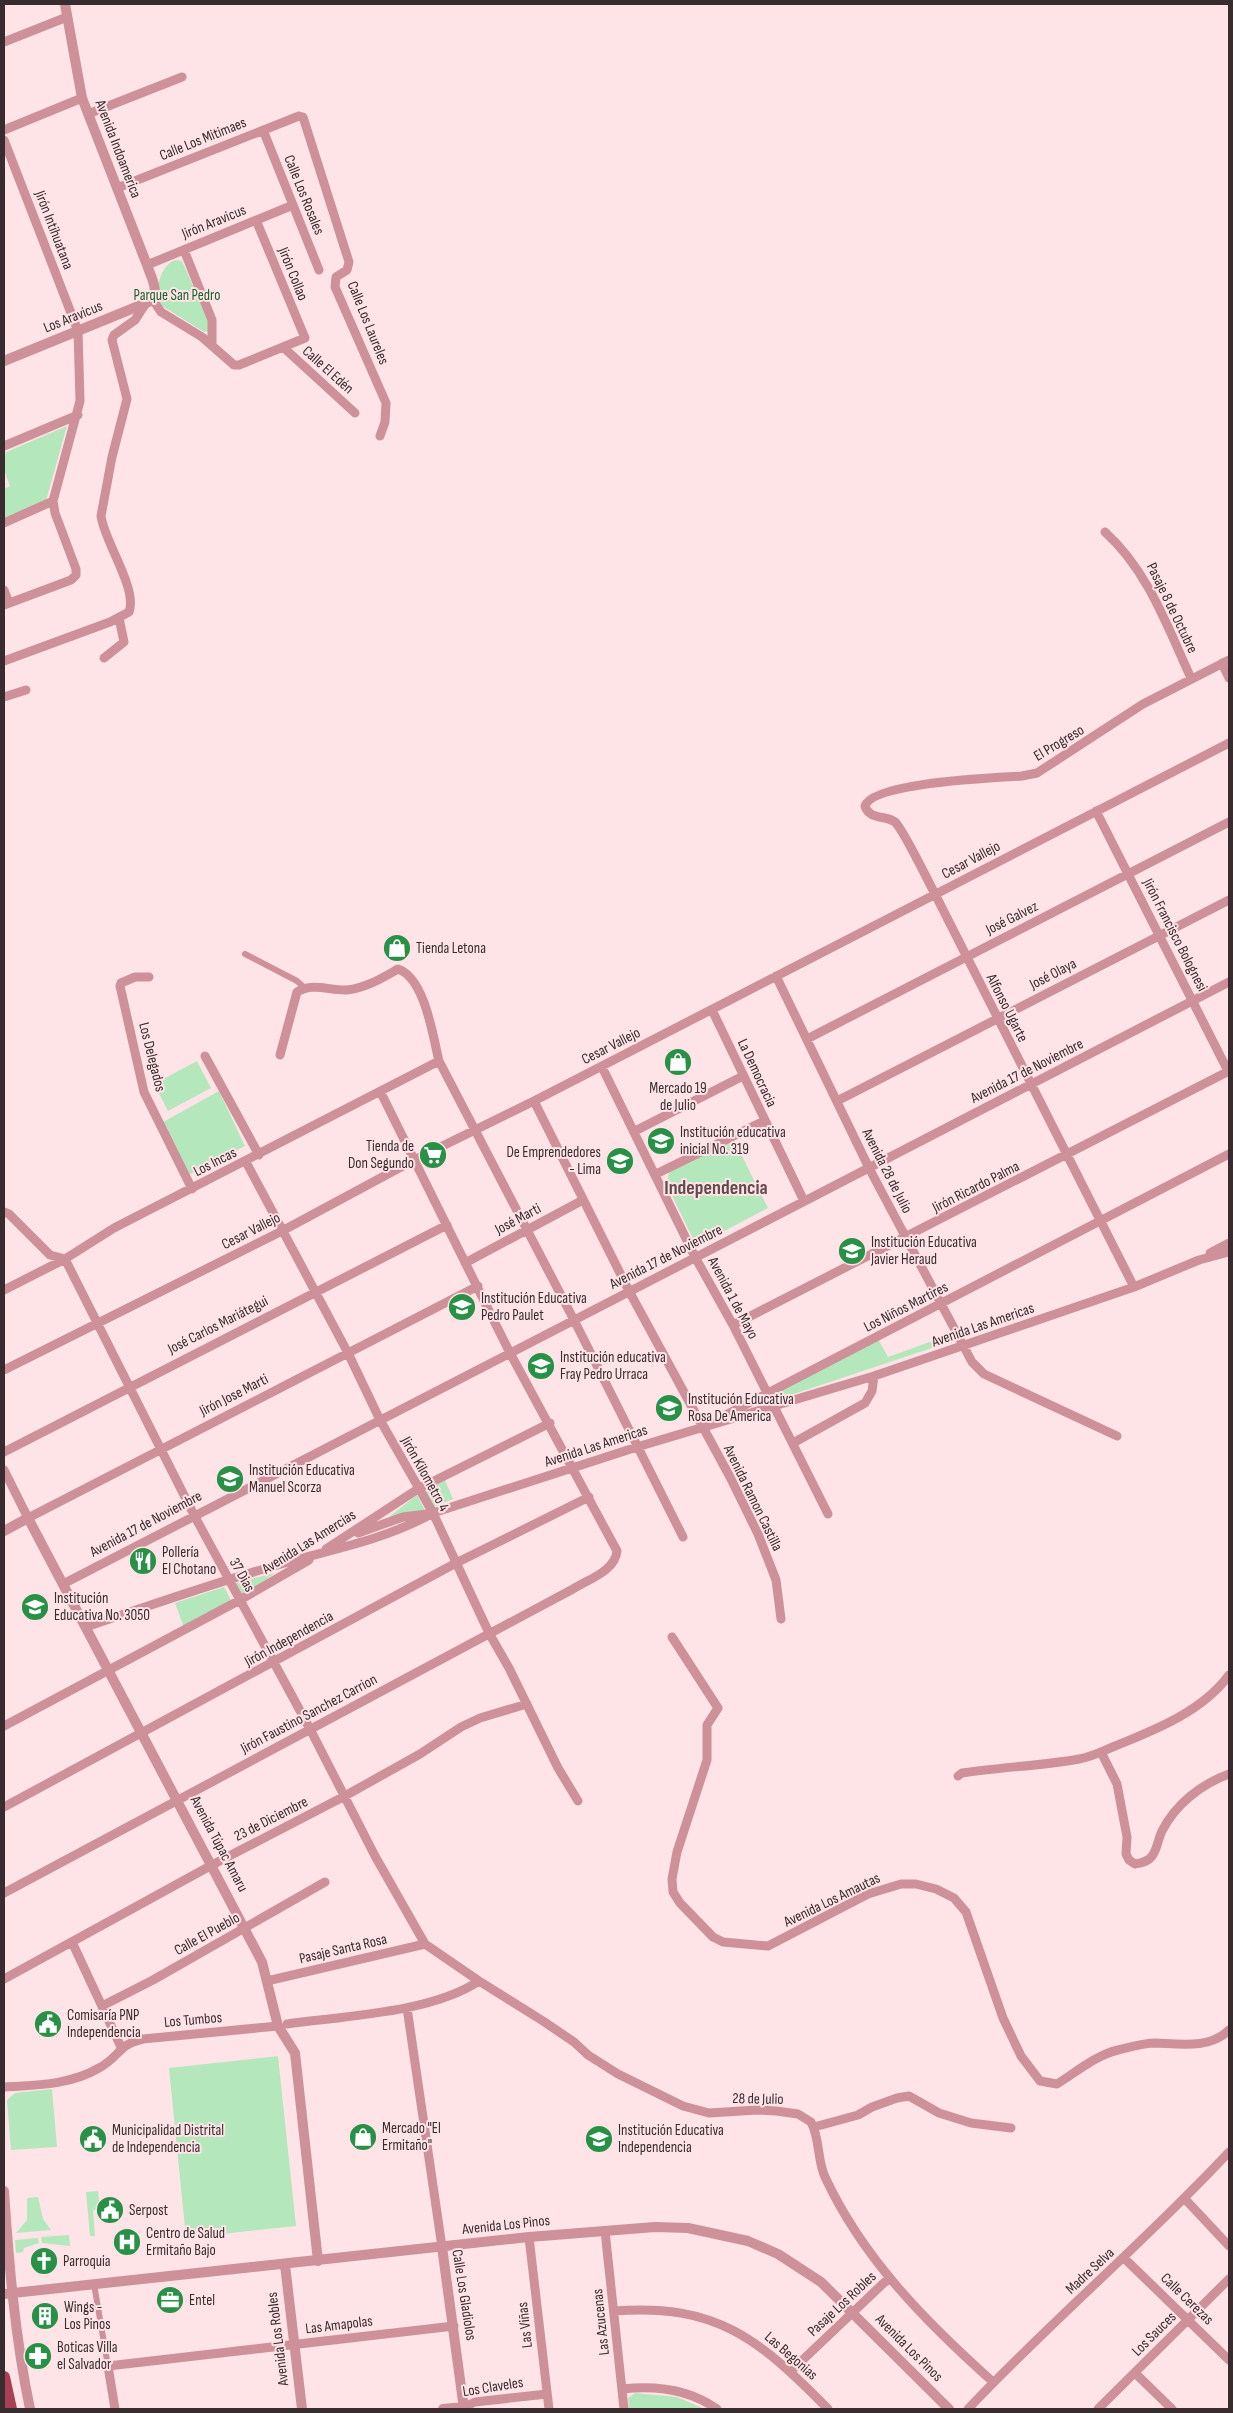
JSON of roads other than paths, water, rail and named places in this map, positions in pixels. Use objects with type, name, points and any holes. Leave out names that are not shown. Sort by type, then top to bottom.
[{"type":"main road","points":[[4,2377],[11,2409]]},
{"type":"street","name":"Avenida Indoamerica","points":[[65,4],[82,98],[156,289],[150,302]]},
{"type":"street","points":[[4,42],[67,17]]},
{"type":"street","points":[[88,114],[182,77]]},
{"type":"street","points":[[4,130],[82,98]]},
{"type":"street","name":"Calle Los Mitimaes","points":[[117,188],[299,116]]},
{"type":"street","name":"Calle Los Laureles","points":[[299,116],[304,119],[349,262],[347,270],[336,277],[335,287],[386,403],[380,436]]},
{"type":"street","name":"Calle Los Rosales","points":[[263,130],[319,270]]},
{"type":"street","name":"Jirón Intihuatana","points":[[4,140],[78,331],[80,401],[78,415],[53,501]]},
{"type":"street","name":"Jirón Aravicus","points":[[147,265],[293,205]]},
{"type":"street","name":"Jirón Collao","points":[[256,220],[305,338],[283,347]]},
{"type":"street","points":[[184,250],[212,320],[214,327],[212,346]]},
{"type":"street","points":[[4,660],[119,618],[129,612],[130,594],[114,549],[102,524],[101,516],[112,457],[127,399],[112,340],[114,335],[134,320],[150,302],[161,312],[202,336],[234,365],[239,365],[283,347]]},
{"type":"street","name":"Los Aravicus","points":[[4,360],[150,302]]},
{"type":"street","name":"Calle El Edén","points":[[283,347],[355,413]]},
{"type":"street","points":[[4,446],[78,415]]},
{"type":"street","points":[[4,522],[53,501],[55,513],[76,569],[76,575],[71,580],[6,604],[4,590]]},
{"type":"street","name":"Pasaje 8 de Octubre","points":[[1105,532],[1134,562],[1155,598],[1191,678]]},
{"type":"street","points":[[104,658],[124,642],[119,618]]},
{"type":"street","points":[[1225,662],[1229,678]]},
{"type":"street","name":"El Progreso","points":[[868,812],[866,806],[870,799],[890,791],[938,782],[982,780],[1037,773],[1143,704],[1225,662]]},
{"type":"street","points":[[4,697],[26,690]]},
{"type":"street","name":"Cesar Vallejo","points":[[4,1370],[282,1231],[414,1160],[602,1067],[1229,743]]},
{"type":"street","name":"Jirón Francisco Bolognesi","points":[[1096,811],[1229,1071]]},
{"type":"street","name":"Alfonso Ugarte","points":[[868,812],[897,824],[936,894],[1030,1086],[1134,1288]]},
{"type":"street","name":"José Galvez","points":[[807,1039],[1229,822]]},
{"type":"street","name":"José Olaya","points":[[837,1102],[1229,900]]},
{"type":"street","points":[[245,954],[297,981],[305,988]]},
{"type":"street","points":[[280,1055],[297,992],[305,988],[345,990],[360,988],[398,969],[406,972],[415,982],[429,1017],[439,1062],[574,1320],[683,1537]]},
{"type":"street","name":"Avenida 28 de Julio","points":[[776,976],[869,1168],[962,1347],[975,1366],[984,1374],[1116,1436]]},
{"type":"street","name":"Los Delegados","points":[[149,977],[129,978],[120,986],[144,1092],[192,1189]]},
{"type":"street","name":"Avenida 17 de Noviembre","points":[[63,1584],[1229,982]]},
{"type":"street","name":"La Democracia","points":[[712,1010],[804,1201]]},
{"type":"street","points":[[205,1056],[259,1155]]},
{"type":"street","name":"Los Incas","points":[[4,1290],[65,1259],[114,1228],[439,1062]]},
{"type":"street","name":"Avenida 1 de Mayo","points":[[602,1067],[635,1131],[695,1257],[733,1325],[773,1408],[828,1514]]},
{"type":"street","name":"Jirón Ricardo Palma","points":[[733,1325],[1229,1071]]},
{"type":"street","points":[[635,1131],[743,1076]]},
{"type":"street","points":[[381,1092],[510,1353],[589,1497]]},
{"type":"street","name":"Avenida Ramon Castilla","points":[[534,1101],[629,1291],[730,1477],[758,1534],[776,1580],[781,1619]]},
{"type":"street","points":[[656,1174],[764,1121]]},
{"type":"street","name":"Los Niños Martires","points":[[702,1427],[1229,1154]]},
{"type":"street","name":"Jirón Kilometro 4","points":[[246,1162],[348,1353],[380,1420],[432,1513],[489,1633],[527,1704],[558,1768],[578,1801]]},
{"type":"street","name":"José Marti","points":[[465,1263],[583,1200]]},
{"type":"street","points":[[4,1212],[9,1214],[50,1255],[65,1259]]},
{"type":"street","name":"José Carlos Mariátegui","points":[[4,1452],[129,1386],[447,1225]]},
{"type":"street","points":[[1199,1260],[1229,1243]]},
{"type":"street","name":"Avenida Las Americas","points":[[86,1627],[229,1579],[364,1542],[410,1526],[432,1513],[574,1467],[874,1376],[1134,1288],[1199,1260],[1229,1252]]},
{"type":"street","name":"37 Dias","points":[[65,1259],[194,1515],[310,1729],[343,1797],[425,1944]]},
{"type":"street","name":"Jirón Jose Marti","points":[[4,1531],[161,1448],[478,1286]]},
{"type":"street","points":[[792,1443],[862,1406],[871,1396],[874,1376]]},
{"type":"street","name":"Avenida Las Amercias","points":[[4,1726],[240,1600],[322,1552],[418,1489],[550,1423]]},
{"type":"street","name":"Avenida Túpac Amaru","points":[[4,1470],[246,1928],[262,1962],[282,2025],[295,2053],[318,2261]]},
{"type":"street","name":"Jirón Faustino Sanchez Carrion","points":[[4,1893],[573,1589],[612,1565],[617,1550],[589,1497]]},
{"type":"street","name":"Jirón Independencia","points":[[4,1807],[143,1734],[456,1563],[589,1497]]},
{"type":"street","name":"Avenida Los Amautas","points":[[672,1637],[718,1708],[707,1726],[707,1760],[678,1847],[672,1879],[673,1892],[680,1903],[713,1937],[723,1942],[768,1946],[874,1891],[901,1884],[916,1884],[948,1895],[963,1908],[1003,2018],[1021,2056],[1040,2081],[1057,2084],[1116,2050],[1156,2043],[1173,2046],[1196,2044],[1220,2039],[1229,2030]]},
{"type":"street","points":[[958,1776],[962,1773],[996,1768],[1081,1759],[1100,1752],[1144,1735],[1190,1710],[1219,1689],[1229,1675]]},
{"type":"street","name":"23 de Diciembre","points":[[4,1979],[212,1865],[343,1797],[420,1754],[461,1726],[480,1718],[527,1704]]},
{"type":"street","points":[[1100,1752],[1117,1784],[1127,1837],[1126,1854],[1135,1864],[1149,1860],[1154,1855],[1159,1837],[1168,1820],[1187,1798],[1229,1772]]},
{"type":"street","name":"Calle El Pueblo","points":[[102,2006],[326,1882]]},
{"type":"street","points":[[72,1942],[121,2047]]},
{"type":"street","name":"Pasaje Santa Rosa","points":[[267,1981],[425,1944]]},
{"type":"street","name":"28 de Julio","points":[[425,1944],[479,1981],[544,2021],[574,2042],[588,2056],[618,2074],[683,2106],[709,2113],[757,2110],[798,2114],[811,2122],[814,2127]]},
{"type":"street","name":"Los Tumbos","points":[[4,2087],[52,2084],[75,2079],[116,2058],[121,2047],[130,2042],[143,2039],[282,2025],[407,2008],[464,1991],[479,1981]]},
{"type":"street","name":"Calle Los Gladiolos","points":[[407,2008],[454,2326],[464,2408]]},
{"type":"street","points":[[993,2382],[935,2327],[889,2278],[869,2252],[824,2176],[818,2157],[814,2127],[858,2115],[872,2106],[909,2096],[939,2113],[971,2122],[1011,2128]]},
{"type":"street","name":"Madre Selva","points":[[968,2409],[1032,2342],[1124,2258],[1185,2199],[1229,2152]]},
{"type":"street","points":[[4,2191],[8,2293],[30,2409]]},
{"type":"street","points":[[1185,2199],[1229,2246]]},
{"type":"street","name":"Avenida Los Pinos","points":[[8,2293],[285,2265],[529,2237],[655,2227],[688,2228],[748,2241],[778,2254],[800,2267],[821,2282],[949,2409]]},
{"type":"street","name":"Las Azucenas","points":[[605,2231],[624,2409]]},
{"type":"street","name":"Las Viñas","points":[[529,2237],[549,2409]]},
{"type":"street","name":"Calle Cerezas","points":[[1124,2258],[1229,2360]]},
{"type":"street","name":"Avenida Los Robles","points":[[285,2265],[302,2409]]},
{"type":"street","name":"Pasaje Los Robles","points":[[791,2372],[889,2278]]},
{"type":"street","name":"Los Sauces","points":[[1098,2409],[1229,2279]]},
{"type":"street","points":[[94,2284],[115,2409]]},
{"type":"street","name":"Las Begonias","points":[[614,2311],[656,2309],[682,2313],[709,2320],[745,2336],[791,2372],[828,2409]]},
{"type":"street","name":"Las Amapolas","points":[[108,2366],[454,2326]]},
{"type":"street","points":[[1135,2373],[1172,2409]]},
{"type":"street","points":[[622,2389],[650,2387],[673,2390],[692,2395],[717,2409]]},
{"type":"street","name":"Los Claveles","points":[[443,2409],[464,2408],[475,2402],[547,2394]]},
{"type":"place","name":"Tienda Letona","points":[[397,948]]},
{"type":"place","name":"Mercado 19 de Julio","points":[[678,1062]]},
{"type":"place","name":"Institución educativa inicial No. 319","points":[[661,1141]]},
{"type":"place","name":"Tienda de Don Segundo","points":[[433,1155]]},
{"type":"place","name":"De Emprendedores - Lima","points":[[620,1161]]},
{"type":"place","name":"Institución Educativa Javier Heraud","points":[[852,1251]]},
{"type":"place","name":"Institución Educativa Pedro Paulet","points":[[462,1307]]},
{"type":"place","name":"Institución educativa Fray Pedro Urraca","points":[[541,1366]]},
{"type":"place","name":"Institución Educativa Rosa De America","points":[[669,1408]]},
{"type":"place","name":"Institución Educativa Manuel Scorza","points":[[230,1479]]},
{"type":"place","name":"Pollería El Chotano","points":[[143,1561]]},
{"type":"place","name":"Institución Educativa No. 3050","points":[[35,1607]]},
{"type":"place","name":"Comisaría PNP Independencia","points":[[48,2024]]},
{"type":"place","name":"Mercado \"El Ermitaño\"","points":[[363,2137]]},
{"type":"place","name":"Municipalidad Distrital de Independencia","points":[[93,2139]]},
{"type":"place","name":"Institución Educativa Independencia","points":[[599,2139]]},
{"type":"place","name":"Serpost","points":[[110,2210]]},
{"type":"place","name":"Centro de Salud Ermitaño Bajo","points":[[127,2242]]},
{"type":"place","name":"Parroquia","points":[[44,2261]]},
{"type":"place","name":"Entel","points":[[170,2300]]},
{"type":"place","name":"Wings - Los Pinos","points":[[45,2316]]},
{"type":"place","name":"Boticas Villa el Salvador","points":[[38,2356]]},
{"type":"district","name":"Independencia","points":[[716,1188]]},
{"type":"park label","name":"Parque San Pedro","points":[[177,295]]}]
